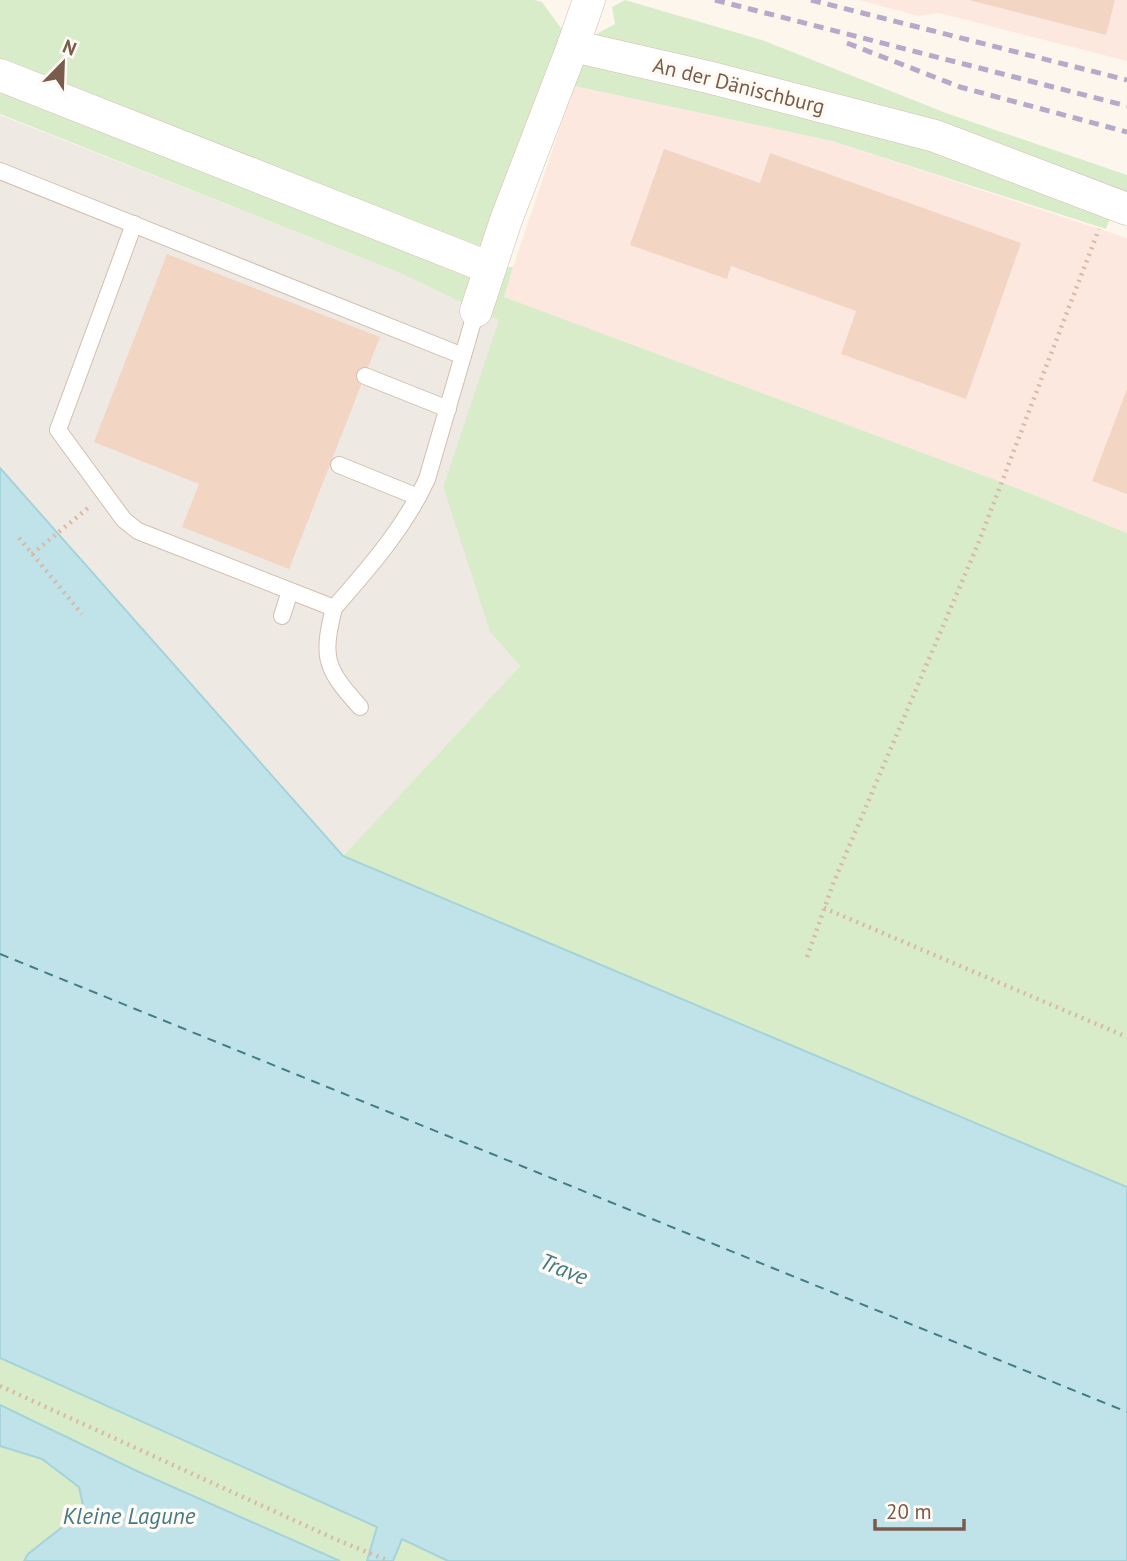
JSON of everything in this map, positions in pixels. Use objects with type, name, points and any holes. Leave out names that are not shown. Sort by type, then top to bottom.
[{"type":"street","points":[[477,311],[490,268],[573,46],[584,1]]},
{"type":"street","name":"An der Dänischburg","points":[[573,46],[708,77],[934,136],[1118,205]]},
{"type":"street","points":[[0,75],[490,268]]},
{"type":"lane","points":[[0,171],[463,356]]},
{"type":"lane","points":[[134,224],[58,430],[124,520],[138,531],[334,608]]},
{"type":"lane","points":[[360,707],[332,675],[326,640],[334,608],[370,566],[418,497],[477,311]]},
{"type":"lane","points":[[365,376],[448,409]]},
{"type":"lane","points":[[339,465],[418,497]]},
{"type":"lane","points":[[282,616],[290,591]]},
{"type":"path","points":[[807,957],[824,908],[1118,205]]},
{"type":"path","points":[[32,554],[88,508]]},
{"type":"path","points":[[19,538],[82,614]]},
{"type":"path","points":[[824,908],[1127,1037]]},
{"type":"path","points":[[0,1386],[389,1561]]},
{"type":"shaded area","points":[[859,0],[1127,0],[1127,61],[939,13],[919,16]]},
{"type":"shaded area","points":[[574,86],[832,141],[1127,238],[1127,533],[1009,485],[503,297]]},
{"type":"shaded area","points":[[0,115],[400,273],[500,320],[443,487],[490,632],[520,666],[343,856],[0,468]]},
{"type":"green space","points":[[0,0],[534,0],[542,2],[574,46],[615,24],[612,7],[625,0],[762,40],[946,113],[1127,175],[1127,197],[1119,195],[1106,229],[832,141],[560,83],[490,268],[513,267],[504,297],[1009,485],[1127,533],[1127,1187],[343,856],[520,666],[490,632],[443,487],[499,320],[400,273],[0,114]]},
{"type":"green space","points":[[0,1358],[377,1527],[367,1561],[340,1561],[139,1472],[0,1405]]},
{"type":"green space","points":[[0,1446],[42,1459],[80,1487],[246,1561],[0,1561]]},
{"type":"green space","points":[[402,1539],[448,1561],[393,1561]]},
{"type":"water","name":"Trave","points":[[0,468],[343,856],[1127,1187],[1127,1561],[448,1561],[402,1539],[393,1561],[367,1561],[377,1527],[0,1358]]},
{"type":"water","name":"Kleine Lagune","points":[[0,1405],[139,1472],[340,1561],[24,1561],[28,1554],[84,1510],[79,1487],[42,1459],[0,1446]]},
{"type":"building","points":[[969,0],[1115,0],[1106,35]]},
{"type":"building","points":[[664,149],[760,183],[770,153],[1021,243],[966,399],[841,354],[856,311],[731,266],[727,279],[630,245]]},
{"type":"building","points":[[167,254],[380,337],[289,569],[182,527],[199,484],[94,442]]},
{"type":"building","points":[[1127,389],[1127,494],[1092,481]]},
{"type":"ferry route","points":[[0,954],[1127,1412]]},
{"type":"railway","points":[[715,0],[1127,106]]},
{"type":"railway","points":[[811,0],[1127,80]]},
{"type":"railway","points":[[847,43],[960,87],[1127,132]]}]
